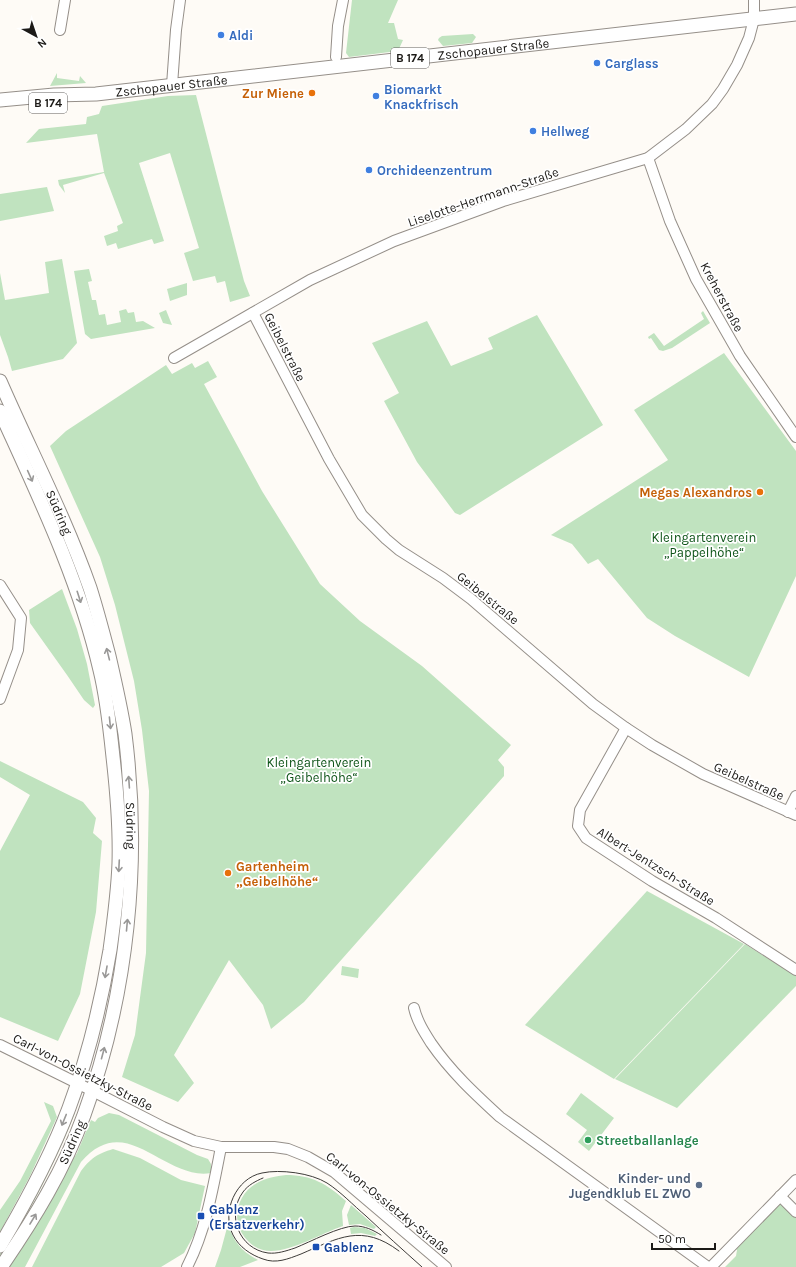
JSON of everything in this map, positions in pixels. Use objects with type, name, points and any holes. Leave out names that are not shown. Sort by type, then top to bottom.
[{"type":"main road","name":"Zschopauer Straße","points":[[0,108],[57,102],[96,94],[172,85],[796,14]]},
{"type":"main road","name":"Zschopauer Straße","points":[[0,100],[54,95],[96,94]]},
{"type":"main road","name":"Südring","points":[[0,381],[41,472],[90,588],[119,699],[130,785],[132,834],[131,880],[127,930],[122,967],[108,1038],[79,1126],[46,1196],[32,1221],[1,1267]]},
{"type":"main road","name":"Südring","points":[[0,411],[30,477],[75,586],[89,628],[101,670],[110,724],[119,808],[119,863],[115,914],[94,1029],[69,1108],[56,1139],[30,1192],[0,1246]]},
{"type":"street","points":[[60,30],[65,0]]},
{"type":"street","points":[[172,85],[180,0]]},
{"type":"street","points":[[336,57],[338,26],[343,0]]},
{"type":"street","name":"Liselotte-Herrmann-Straße","points":[[174,358],[310,280],[394,242],[503,201],[648,158],[686,129],[712,104],[737,65],[749,38],[754,19],[754,0]]},
{"type":"street","name":"Kreherstraße","points":[[648,158],[670,221],[696,279],[740,356],[796,437]]},
{"type":"street","name":"Geibelstraße","points":[[253,313],[329,459],[362,515],[400,550],[443,578],[471,599],[593,704],[626,728],[652,745],[703,774],[792,814]]},
{"type":"street","points":[[0,585],[21,618],[18,650],[0,699]]},
{"type":"street","name":"Albert-Jentzsch-Straße","points":[[626,728],[580,810],[578,826],[586,838],[652,882],[716,918],[796,970]]},
{"type":"street","points":[[792,814],[796,796]]},
{"type":"street","points":[[414,1008],[416,1016],[425,1033],[444,1061],[469,1089],[500,1117],[708,1267]]},
{"type":"street","name":"Carl-von-Ossietzky-Straße","points":[[0,1045],[163,1127],[194,1141],[221,1147],[274,1147],[288,1149],[308,1157],[324,1165],[357,1191],[446,1267]]},
{"type":"street","points":[[187,1267],[198,1244],[221,1147]]},
{"type":"street","points":[[711,1267],[796,1180]]},
{"type":"street","points":[[780,1196],[796,1212]]},
{"type":"green space","points":[[352,0],[398,0],[388,23],[394,23],[398,39],[403,40],[398,51],[349,57],[346,53]]},
{"type":"green space","points":[[473,34],[476,37],[472,43],[443,46],[438,40],[442,36]]},
{"type":"green space","points":[[57,73],[57,78],[79,81],[80,76],[86,83],[50,86]]},
{"type":"green space","points":[[196,95],[244,281],[250,296],[230,302],[225,281],[217,283],[215,276],[193,281],[184,253],[199,248],[170,153],[139,163],[164,241],[154,244],[152,239],[118,249],[116,243],[107,246],[104,236],[118,231],[117,226],[123,223],[104,173],[63,185],[65,193],[59,185],[58,180],[104,172],[97,134],[26,143],[39,129],[86,124],[87,117],[99,114],[102,106],[168,96]]},
{"type":"green space","points":[[47,187],[54,211],[0,221],[0,194]]},
{"type":"green space","points":[[62,259],[77,343],[63,359],[12,371],[0,335],[0,273],[5,300],[49,293],[45,262]]},
{"type":"green space","points":[[89,269],[92,281],[88,282],[92,300],[96,300],[99,315],[105,314],[107,325],[121,322],[119,311],[126,309],[128,313],[134,312],[136,322],[143,321],[155,328],[91,339],[85,334],[74,271]]},
{"type":"green space","points":[[187,283],[187,295],[170,301],[167,289]]},
{"type":"green space","points":[[166,310],[172,325],[163,323],[159,313]]},
{"type":"green space","points":[[703,311],[710,323],[672,348],[663,351],[659,350],[651,338],[649,339],[648,337],[654,333],[664,346],[704,319],[701,313]]},
{"type":"green space","points":[[537,315],[603,425],[460,515],[455,513],[417,462],[384,401],[399,393],[372,343],[427,321],[451,366],[493,349],[488,338]]},
{"type":"green space","name":"Kleingartenverein „Pappelhöhe“","points":[[724,353],[796,451],[796,576],[749,677],[675,636],[647,618],[598,559],[588,564],[572,544],[551,535],[668,460],[634,410]]},
{"type":"green space","name":"Kleingartenverein „Geibelhöhe“","points":[[208,361],[217,377],[204,384],[262,491],[320,584],[360,621],[422,666],[511,745],[498,760],[504,767],[504,776],[304,1002],[271,1029],[263,1005],[229,960],[174,1055],[194,1083],[178,1102],[122,1077],[135,1035],[146,953],[149,791],[142,730],[134,681],[115,605],[100,557],[50,446],[66,431],[166,365],[172,374],[192,363],[195,368]]},
{"type":"green space","points":[[62,589],[77,629],[87,664],[95,705],[93,708],[84,700],[30,623],[29,610]]},
{"type":"green space","points":[[0,761],[83,802],[96,818],[93,833],[102,841],[96,912],[80,994],[58,1041],[0,1017],[0,851],[30,795],[0,777]]},
{"type":"green space","points":[[647,891],[744,944],[614,1079],[525,1025]]},
{"type":"green space","points":[[745,944],[796,976],[796,986],[677,1108],[615,1079]]},
{"type":"green space","points":[[342,966],[359,969],[358,978],[341,975]]},
{"type":"green space","points":[[581,1093],[614,1118],[589,1151],[578,1142],[587,1130],[566,1114]]},
{"type":"green space","points":[[44,1102],[53,1106],[57,1117],[30,1176],[0,1232],[0,1210],[20,1181],[51,1121]]},
{"type":"green space","points":[[72,1112],[75,1113],[50,1170],[0,1260],[0,1254],[16,1227]]},
{"type":"green space","points":[[109,1113],[119,1115],[197,1155],[208,1159],[211,1164],[211,1173],[194,1173],[177,1167],[130,1144],[114,1142],[98,1148],[81,1162],[25,1267],[7,1267],[77,1153],[91,1120],[95,1122],[98,1118]]},
{"type":"green space","points":[[113,1149],[140,1158],[181,1180],[205,1186],[195,1233],[184,1253],[161,1267],[32,1267],[81,1171],[95,1157]]},
{"type":"green space","points":[[286,1175],[304,1177],[326,1185],[346,1201],[342,1211],[343,1226],[289,1248],[268,1251],[255,1247],[247,1240],[238,1225],[237,1217],[240,1202],[244,1194],[257,1183]]},
{"type":"green space","points":[[780,1196],[796,1212],[796,1267],[725,1267],[736,1256],[737,1250],[732,1245]]},
{"type":"green space","points":[[351,1205],[376,1227],[374,1229],[360,1224],[349,1225],[347,1215]]},
{"type":"green space","points":[[228,1224],[235,1241],[243,1250],[258,1260],[240,1267],[215,1267]]},
{"type":"green space","points":[[350,1228],[365,1228],[377,1234],[375,1236],[361,1233],[351,1234]]},
{"type":"tram line","points":[[399,1251],[386,1242],[373,1237],[361,1235],[339,1239],[287,1259],[277,1261],[268,1260],[250,1253],[242,1247],[233,1235],[230,1226],[230,1207],[233,1197],[238,1189],[253,1176],[278,1171],[304,1174],[327,1183],[337,1190],[422,1267]]},
{"type":"tram line","points":[[263,1178],[252,1184],[243,1192],[238,1201],[236,1211],[238,1230],[249,1245],[258,1250],[268,1253],[278,1253],[295,1248],[333,1231],[355,1226],[372,1230],[381,1235]]},
{"type":"place","name":"Aldi","points":[[221,35]]},
{"type":"place","name":"Carglass","points":[[597,63]]},
{"type":"place","name":"Zur Miene","points":[[312,93]]},
{"type":"place","name":"Biomarkt Knackfrisch","points":[[376,96]]},
{"type":"place","name":"Hellweg","points":[[533,131]]},
{"type":"place","name":"Orchideenzentrum","points":[[369,170]]},
{"type":"place","name":"Megas Alexandros","points":[[760,492]]},
{"type":"place","name":"Gartenheim „Geibelhöhe“","points":[[228,873]]},
{"type":"place","name":"Streetballanlage","points":[[588,1140]]},
{"type":"place","name":"Kinder- und Jugendklub EL ZWO","points":[[699,1185]]},
{"type":"place","name":"Gablenz (Ersatzverkehr)","points":[[201,1216]]},
{"type":"place","name":"Gablenz","points":[[316,1247]]}]
